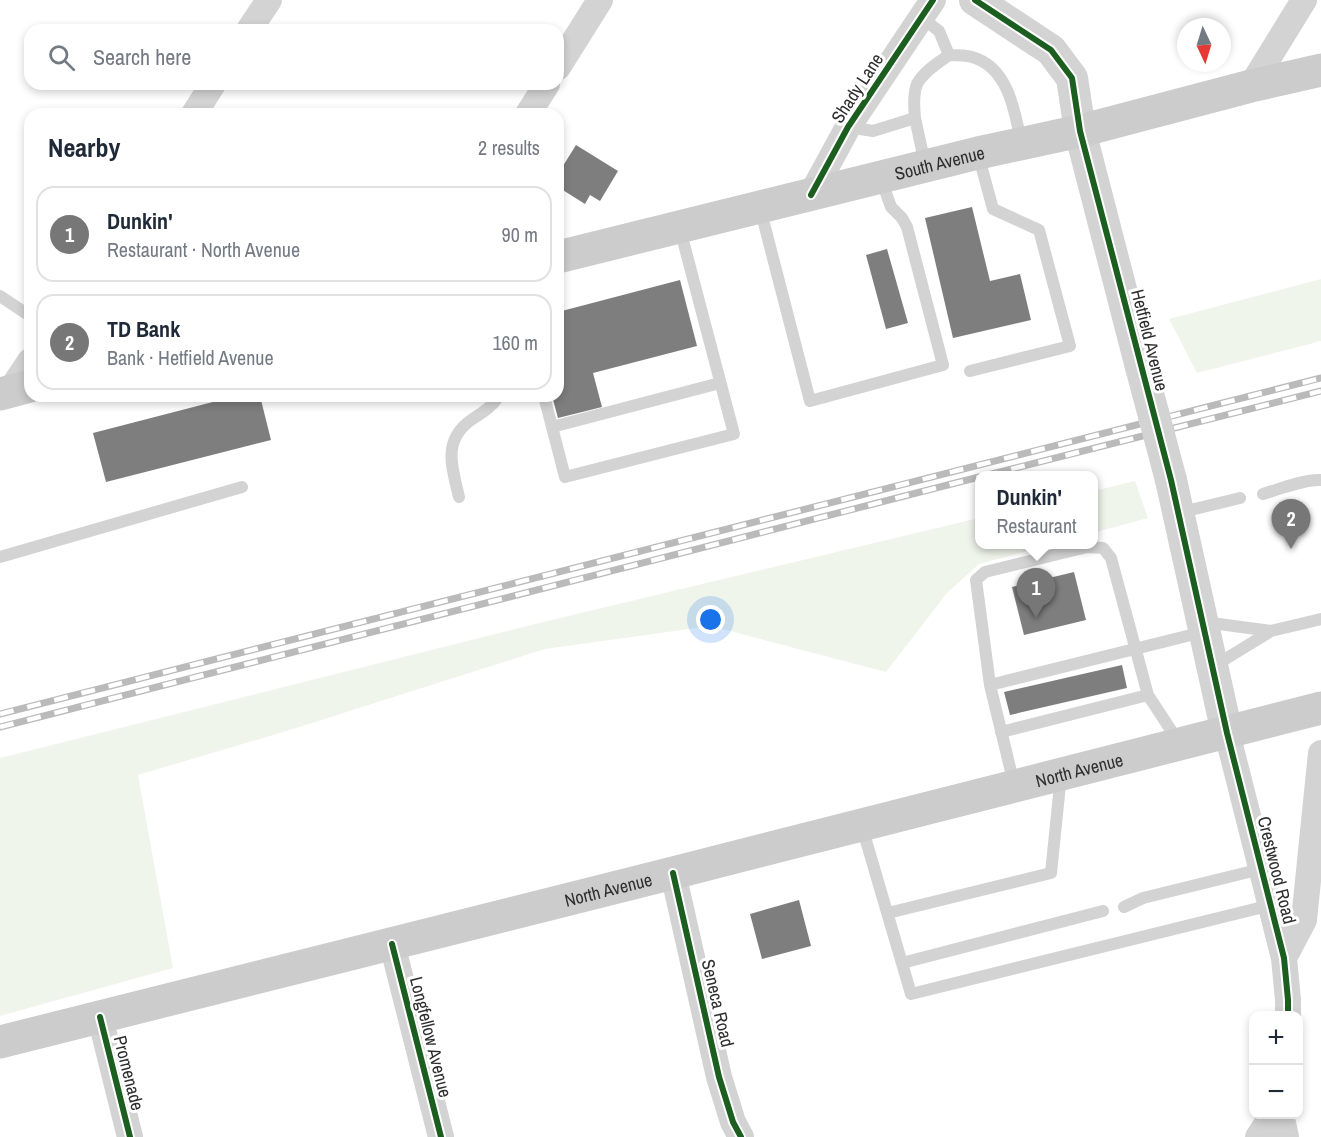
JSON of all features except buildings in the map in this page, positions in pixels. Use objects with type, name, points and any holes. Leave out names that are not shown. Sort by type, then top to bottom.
[{"type":"main road","name":"South Avenue","points":[[564,257],[1321,70]]},
{"type":"main road","name":"North Avenue","points":[[0,1042],[1321,708]]},
{"type":"street","points":[[253,24],[269,0]]},
{"type":"street","points":[[564,57],[600,0]]},
{"type":"street","name":"Hetfield Avenue","points":[[975,0],[1051,50],[1072,78],[1080,131],[1171,480],[1227,733]]},
{"type":"street","points":[[1251,86],[1304,0]]},
{"type":"street","name":"Shady Lane","points":[[811,195],[848,127],[927,9]]},
{"type":"street","points":[[198,108],[209,90]]},
{"type":"street","points":[[532,108],[543,90]]},
{"type":"street","points":[[13,390],[24,371]]},
{"type":"street","name":"Crestwood Road","points":[[1227,733],[1284,958],[1288,1011]]},
{"type":"street","name":"Crestwood Road","points":[[1284,958],[1304,920],[1321,753]]},
{"type":"street","name":"Seneca Road","points":[[673,873],[719,1077],[733,1122],[741,1137]]},
{"type":"street","name":"Longfellow Avenue","points":[[392,944],[441,1137]]},
{"type":"street","name":"Promenade","points":[[100,1017],[130,1137]]},
{"type":"street","points":[[1257,1137],[1270,1119]]},
{"type":"street","points":[[1282,1119],[1286,1137]]},
{"type":"lane","points":[[927,9],[949,55]]},
{"type":"lane","points":[[925,167],[915,118],[914,102],[917,84],[932,67],[949,55],[973,57],[998,72],[1013,103],[1021,144]]},
{"type":"lane","points":[[848,127],[873,131],[915,118]]},
{"type":"lane","points":[[970,371],[1070,346],[1039,230],[993,209],[978,153]]},
{"type":"lane","points":[[760,207],[810,401],[943,365],[907,227],[891,207],[881,178]]},
{"type":"lane","points":[[546,402],[565,477],[734,434],[680,228]]},
{"type":"lane","points":[[0,296],[24,312]]},
{"type":"lane","points":[[552,427],[720,383]]},
{"type":"lane","points":[[459,497],[451,448],[461,427],[496,402]]},
{"type":"lane","points":[[1263,494],[1300,483],[1321,480]]},
{"type":"lane","points":[[0,557],[242,487]]},
{"type":"lane","points":[[1178,513],[1240,498]]},
{"type":"lane","points":[[1098,548],[1103,548],[1111,558],[1148,695],[1181,744]]},
{"type":"lane","points":[[1015,787],[990,685],[976,580],[985,572],[1079,549]]},
{"type":"lane","points":[[990,685],[1136,648],[1203,627],[1271,631],[1321,619]]},
{"type":"lane","points":[[1213,667],[1271,631]]},
{"type":"lane","points":[[1001,732],[1148,695]]},
{"type":"lane","points":[[888,913],[1051,873],[1061,775]]},
{"type":"lane","points":[[862,825],[911,994],[1271,905]]},
{"type":"lane","points":[[1124,907],[1143,898],[1262,869]]},
{"type":"lane","points":[[902,963],[1103,910]]},
{"type":"shaded area","points":[[1321,279],[1321,341],[1197,373],[1169,319]]},
{"type":"shaded area","points":[[1135,481],[1148,518],[1098,532],[1098,490]]},
{"type":"shaded area","points":[[975,519],[975,549],[1036,549],[979,564],[947,593],[886,672],[711,626],[545,649],[290,730],[138,775],[173,968],[0,1016],[0,758],[539,623]]},
{"type":"railway","points":[[0,714],[1321,378]]},
{"type":"railway","points":[[1004,471],[1321,391]]},
{"type":"railway","points":[[0,727],[975,478]]},
{"type":"cycle path","points":[[811,195],[848,127],[933,0]]},
{"type":"cycle path","points":[[975,0],[1051,50],[1072,78],[1080,131],[1171,480],[1227,733],[1284,958],[1288,1011]]},
{"type":"cycle path","points":[[673,873],[719,1077],[733,1122],[741,1137]]},
{"type":"cycle path","points":[[392,944],[441,1137]]},
{"type":"cycle path","points":[[100,1017],[130,1137]]},
{"type":"place","name":"TD Bank","points":[[1291,549]]},
{"type":"place","name":"Dunkin'","points":[[1036,618]]}]
